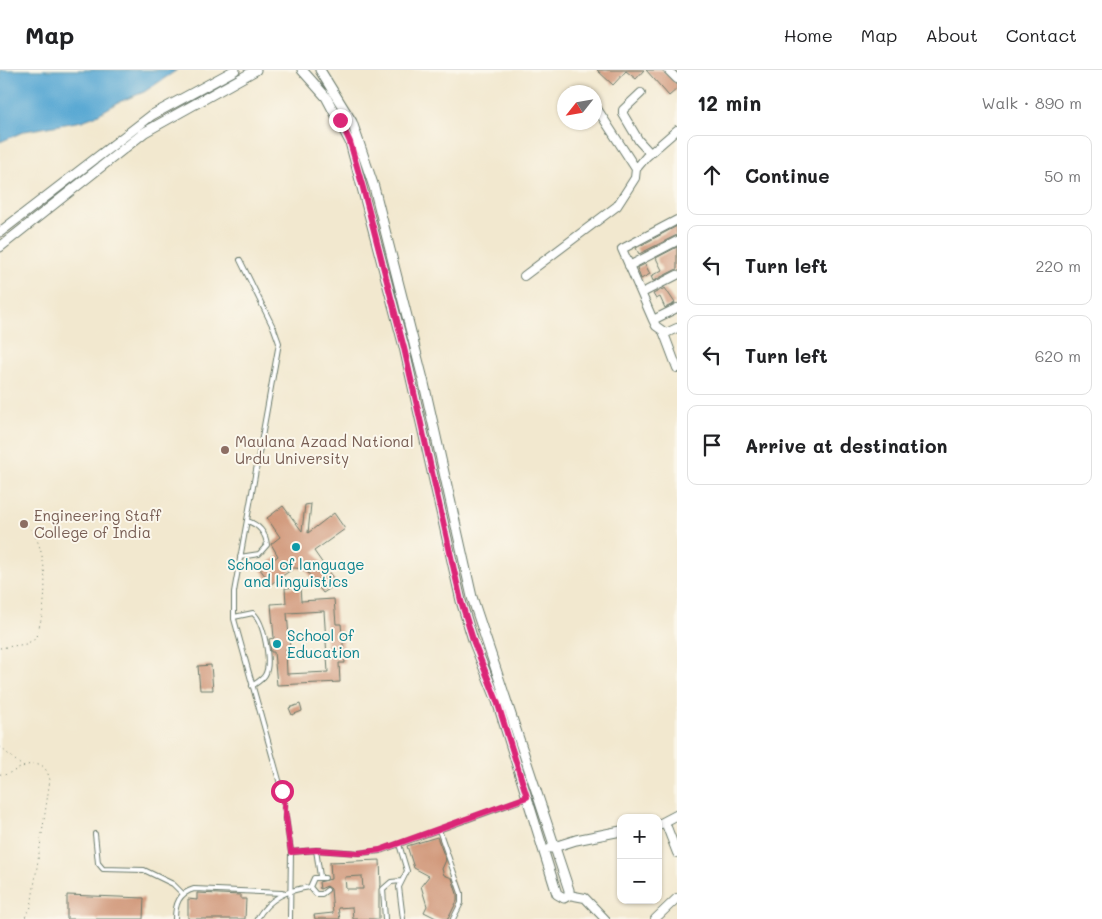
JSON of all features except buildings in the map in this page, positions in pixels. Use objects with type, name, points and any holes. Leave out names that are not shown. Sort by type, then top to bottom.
[{"type":"street","points":[[0,232],[152,115],[235,70]]},
{"type":"street","points":[[0,247],[145,132],[256,70]]},
{"type":"street","points":[[302,70],[326,98],[350,142],[404,348],[461,601],[474,643],[497,701],[544,850],[564,896]]},
{"type":"street","points":[[320,70],[352,122],[374,187],[423,379],[472,597],[555,847],[564,896]]},
{"type":"street","points":[[668,70],[677,79]]},
{"type":"street","points":[[641,93],[623,110],[623,114],[639,142],[650,153]]},
{"type":"street","points":[[602,116],[636,169]]},
{"type":"street","points":[[524,276],[617,206],[635,178],[636,169],[650,153],[677,130]]},
{"type":"street","points":[[677,220],[622,249],[653,320],[664,334],[677,368]]},
{"type":"street","points":[[629,266],[677,241]]},
{"type":"street","points":[[642,293],[677,275]]},
{"type":"street","points":[[653,320],[677,308]]},
{"type":"street","points":[[664,334],[677,328]]},
{"type":"street","points":[[677,815],[662,823],[677,853]]},
{"type":"street","points":[[544,850],[576,840],[617,832]]},
{"type":"street","points":[[564,896],[585,898],[605,919]]},
{"type":"street","points":[[655,919],[677,898]]},
{"type":"lane","points":[[240,260],[274,329],[279,344],[234,592],[234,617],[236,633],[282,791],[291,852],[290,919]]},
{"type":"lane","points":[[240,558],[259,554],[267,544],[264,534],[253,523],[247,521]]},
{"type":"lane","points":[[234,617],[253,613],[263,628],[267,669],[264,677],[252,686]]},
{"type":"lane","points":[[291,852],[316,850],[369,853],[439,830],[458,821],[527,797]]},
{"type":"lane","points":[[439,830],[461,893],[461,903],[454,919]]},
{"type":"lane","points":[[95,834],[98,863],[103,869],[144,870],[174,884],[183,894]]},
{"type":"lane","points":[[399,844],[407,871],[399,886],[403,919]]},
{"type":"lane","points":[[316,850],[320,876]]},
{"type":"lane","points":[[310,887],[312,879],[320,876],[325,878]]},
{"type":"lane","points":[[386,919],[384,889],[391,882],[402,881]]},
{"type":"lane","points":[[175,919],[179,898],[183,894],[194,890],[290,893],[310,887]]},
{"type":"lane","points":[[310,887],[316,894],[322,894],[327,890]]},
{"type":"lane","points":[[257,919],[262,911],[282,893]]},
{"type":"path","points":[[0,648],[26,644],[35,639],[44,612],[43,563],[33,532],[16,515]]},
{"type":"path","points":[[0,747],[23,767]]},
{"type":"path","points":[[0,774],[13,772],[36,763],[41,764],[47,770],[50,780],[31,907],[24,919]]},
{"type":"water","points":[[0,70],[177,70],[144,92],[119,102],[95,116],[82,121],[25,131],[0,142]]},
{"type":"place","name":"Maulana Azaad National Urdu University","points":[[225,450]]},
{"type":"place","name":"Engineering Staff College of India","points":[[24,524]]},
{"type":"place","name":"School of language and linguistics","points":[[296,547]]},
{"type":"place","name":"School of Education","points":[[277,644]]},
{"type":"route","points":[[282,791],[291,852],[324,850],[369,853],[439,830],[458,821],[527,797],[497,701],[474,643],[461,601],[404,348],[363,188],[350,142],[340,120]]}]
